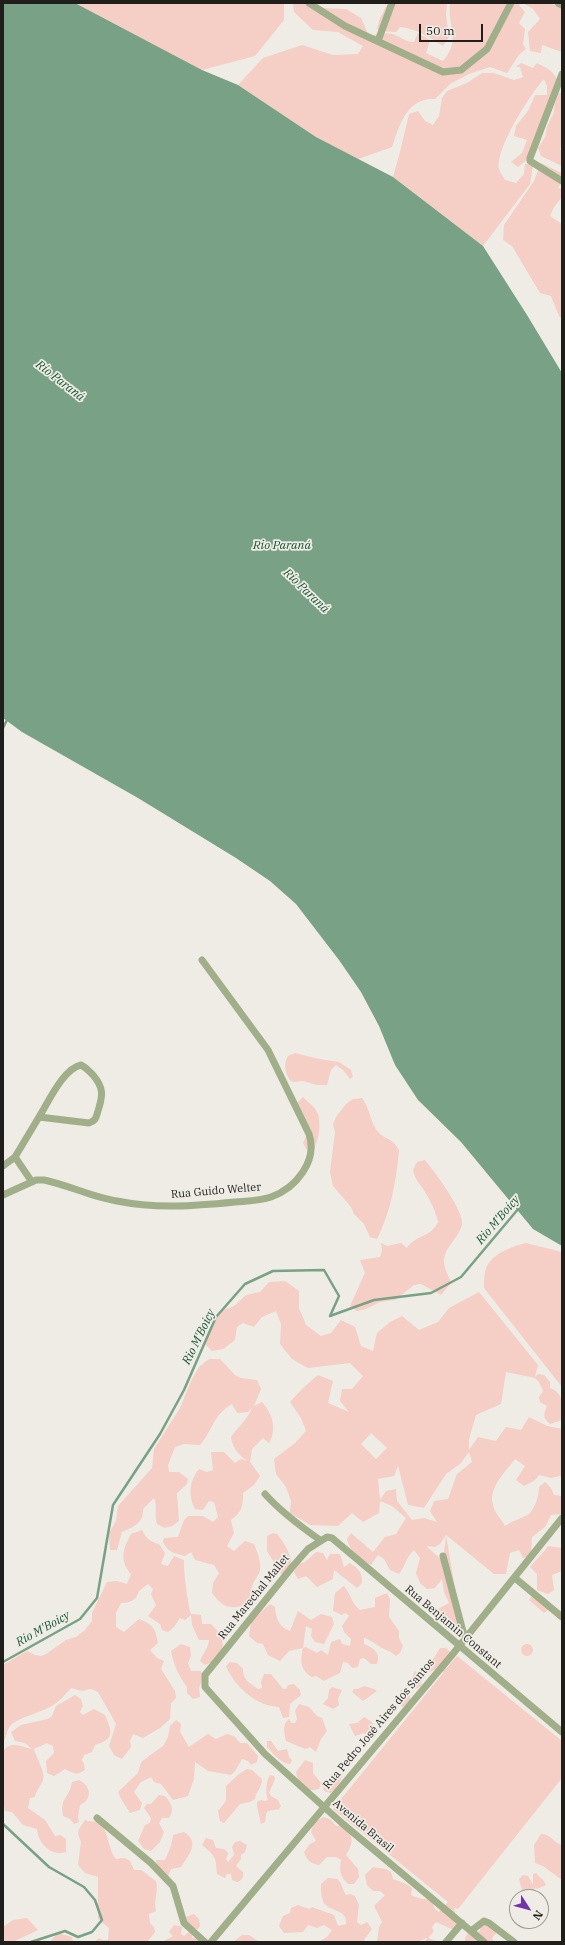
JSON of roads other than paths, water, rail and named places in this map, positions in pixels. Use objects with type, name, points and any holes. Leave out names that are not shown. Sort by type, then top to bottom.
[{"type":"street","points":[[309,3],[345,26],[443,72],[461,70],[487,49],[511,3]]},
{"type":"street","points":[[378,41],[392,3]]},
{"type":"street","points":[[558,3],[562,5]]},
{"type":"street","points":[[562,74],[530,158],[532,162],[562,181]]},
{"type":"street","name":"Rua Guido Welter","points":[[3,1195],[32,1182],[44,1180],[116,1201],[179,1207],[270,1198],[287,1189],[299,1177],[308,1165],[312,1154],[309,1134],[268,1050],[202,960]]},
{"type":"street","points":[[3,1166],[15,1157],[39,1117],[66,1074],[74,1067],[81,1065],[87,1068],[103,1090],[102,1099],[95,1119],[92,1122],[89,1123],[39,1117]]},
{"type":"street","points":[[15,1157],[32,1182]]},
{"type":"street","points":[[265,1494],[298,1525],[320,1540]]},
{"type":"street","name":"Rua Pedro José Aires dos Santos","points":[[211,1942],[459,1646],[562,1518]]},
{"type":"street","name":"Rua Benjamin Constant","points":[[320,1540],[327,1537],[332,1538],[562,1732]]},
{"type":"street","name":"Rua Marechal Mallet","points":[[204,1683],[205,1675],[211,1666],[293,1566],[320,1540]]},
{"type":"street","points":[[443,1556],[465,1638]]},
{"type":"street","points":[[515,1578],[562,1617]]},
{"type":"street","name":"Avenida Brasil","points":[[204,1683],[205,1687],[219,1704],[265,1754],[324,1807],[484,1942]]},
{"type":"street","points":[[98,1818],[151,1863],[173,1886],[184,1923],[205,1942]]},
{"type":"street","points":[[471,1931],[484,1921],[489,1923],[514,1942]]},
{"type":"street","points":[[446,1942],[462,1923]]},
{"type":"water","name":"Rio Paraná","points":[[3,3],[75,3],[202,70],[238,85],[316,137],[393,177],[483,246],[562,373],[562,1246],[533,1229],[461,1142],[418,1100],[395,1065],[379,1026],[361,992],[339,960],[296,904],[270,881],[236,858],[138,798],[22,732],[3,718]]},
{"type":"waterway","points":[[3,728],[8,718]]},
{"type":"waterway","name":"Rio M'Boicy","points":[[3,1662],[80,1619],[97,1598],[113,1505],[160,1434],[184,1390],[216,1317],[245,1284],[273,1271],[324,1270],[339,1296],[330,1316],[374,1300],[431,1293],[461,1277],[519,1208]]},
{"type":"waterway","name":"Rio M'Boicy","points":[[3,1824],[49,1867],[84,1887],[95,1900],[102,1920],[92,1932],[78,1937],[65,1931],[31,1942]]},
{"type":"water label","name":"Río Paraná","points":[[60,381]]},
{"type":"water label","name":"Río Paraná","points":[[306,591]]}]
